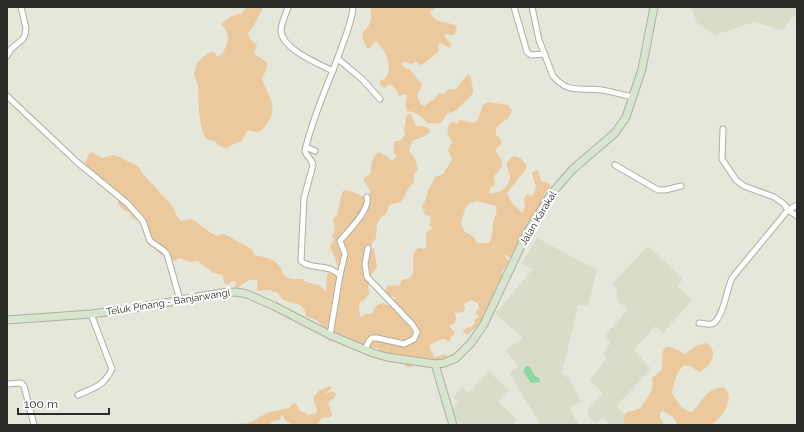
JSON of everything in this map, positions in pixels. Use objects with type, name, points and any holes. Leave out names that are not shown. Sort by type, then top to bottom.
[{"type":"main road","name":"Jalan Karakal","points":[[435,364],[456,358],[475,338],[494,305],[528,231],[551,194],[573,169],[615,133],[626,117],[634,97],[642,68],[654,7]]},
{"type":"main road","name":"Teluk Pinang - Banjarwangi","points":[[7,320],[91,314],[130,309],[228,292],[247,294],[330,335],[365,350],[387,357],[435,364]]},
{"type":"main road","points":[[435,364],[453,425]]},
{"type":"street","points":[[7,56],[11,49],[23,39],[25,35],[26,28],[21,7]]},
{"type":"street","points":[[288,7],[281,28],[284,40],[297,52],[333,71]]},
{"type":"street","points":[[340,275],[330,268],[305,264],[301,261],[304,198],[312,165],[312,161],[306,153],[306,146],[312,124],[338,60],[352,15],[353,7]]},
{"type":"street","points":[[514,7],[527,52],[531,55],[545,54]]},
{"type":"street","points":[[532,7],[539,40],[552,76],[563,85],[578,90],[602,90],[634,97]]},
{"type":"street","points":[[338,60],[362,79],[380,99]]},
{"type":"street","points":[[7,96],[77,162],[127,203],[139,216],[143,221],[150,242],[167,254],[180,300]]},
{"type":"street","points":[[723,129],[722,159],[736,180],[744,186],[774,197],[797,216]]},
{"type":"street","points":[[306,146],[315,151]]},
{"type":"street","points":[[615,165],[658,190],[681,186]]},
{"type":"street","points":[[330,335],[345,254],[340,241],[354,224],[367,204],[367,197]]},
{"type":"street","points":[[699,323],[712,324],[716,320],[724,304],[728,285],[732,278],[788,210],[797,205]]},
{"type":"street","points":[[365,350],[372,338],[404,344],[414,339],[417,332],[412,324],[367,277],[365,264],[368,248]]},
{"type":"street","points":[[78,395],[102,384],[112,369],[91,314]]},
{"type":"street","points":[[7,384],[23,384],[34,425]]},
{"type":"shaded area","points":[[246,7],[263,7],[248,33],[250,39],[257,45],[254,54],[267,62],[267,67],[262,80],[273,107],[271,118],[262,130],[255,132],[249,130],[242,141],[229,146],[227,149],[218,145],[216,142],[207,139],[204,135],[199,112],[198,85],[194,75],[197,63],[208,53],[214,52],[217,57],[222,54],[228,39],[228,35],[221,24],[230,17],[242,13]]},
{"type":"shaded area","points":[[371,7],[437,7],[430,12],[436,19],[456,26],[457,30],[453,35],[447,34],[444,36],[451,44],[451,47],[449,48],[442,43],[438,44],[439,51],[423,64],[420,65],[416,62],[410,64],[404,61],[402,64],[410,70],[422,84],[417,95],[421,105],[425,106],[430,101],[434,100],[439,93],[444,94],[449,89],[455,90],[468,74],[471,77],[473,93],[455,111],[450,112],[440,123],[428,124],[418,115],[407,111],[405,105],[407,97],[405,94],[399,96],[396,89],[389,84],[385,88],[380,85],[380,81],[386,77],[388,73],[389,68],[387,58],[382,48],[375,41],[370,48],[367,48],[362,34],[370,22]]},
{"type":"shaded area","points":[[691,7],[797,7],[797,12],[782,30],[754,22],[715,35],[697,23]]},
{"type":"shaded area","points":[[488,102],[508,105],[512,110],[509,117],[496,128],[496,135],[500,139],[501,145],[495,151],[502,160],[502,167],[494,176],[495,185],[490,188],[489,193],[496,193],[506,187],[510,176],[507,163],[514,156],[520,158],[527,166],[507,193],[511,202],[522,213],[525,208],[524,199],[526,195],[528,194],[532,197],[536,189],[532,172],[538,170],[541,181],[547,182],[550,185],[549,190],[545,192],[542,203],[537,209],[539,210],[512,259],[503,253],[509,262],[502,272],[502,279],[496,287],[495,294],[480,324],[467,335],[463,331],[464,329],[471,327],[475,323],[474,320],[479,317],[475,312],[479,309],[478,303],[471,300],[464,304],[465,309],[463,312],[454,313],[456,321],[449,326],[455,332],[450,341],[447,342],[445,339],[442,339],[429,345],[434,357],[446,354],[447,356],[440,364],[427,364],[428,368],[425,367],[424,361],[416,361],[411,367],[406,366],[400,356],[382,354],[378,348],[365,348],[356,341],[328,341],[330,335],[321,330],[322,326],[318,321],[307,317],[305,310],[300,305],[283,300],[278,293],[269,290],[259,291],[257,288],[257,280],[247,281],[235,289],[236,282],[232,281],[227,285],[224,283],[223,275],[213,273],[198,261],[191,262],[179,258],[174,261],[165,257],[153,246],[147,237],[141,222],[132,218],[130,213],[122,209],[118,203],[118,200],[107,191],[99,179],[90,178],[87,175],[85,168],[85,162],[91,152],[103,158],[112,155],[119,157],[139,167],[143,174],[173,207],[181,221],[192,219],[217,236],[222,234],[226,235],[250,248],[255,255],[274,261],[280,266],[283,274],[287,277],[292,279],[302,279],[306,282],[319,285],[326,291],[327,274],[329,272],[336,275],[339,272],[330,247],[334,239],[332,236],[335,230],[333,220],[337,215],[342,193],[344,190],[347,190],[369,197],[370,191],[363,179],[371,173],[374,157],[380,152],[387,156],[391,161],[397,156],[394,153],[394,142],[401,140],[405,135],[404,129],[406,117],[411,114],[416,126],[426,127],[430,132],[425,136],[412,141],[409,151],[415,159],[418,169],[414,175],[414,182],[400,202],[389,205],[386,214],[382,216],[377,224],[376,238],[370,246],[374,250],[377,267],[368,279],[369,294],[364,300],[361,301],[359,305],[359,315],[362,317],[365,314],[372,314],[379,304],[384,303],[389,306],[392,305],[395,298],[399,298],[388,296],[385,292],[386,288],[389,285],[399,286],[402,280],[412,275],[414,252],[418,248],[425,249],[426,247],[426,234],[432,229],[429,224],[431,223],[430,216],[425,215],[422,206],[435,177],[443,174],[452,160],[448,150],[452,142],[448,134],[448,127],[452,122],[457,124],[459,120],[475,123],[475,121],[477,122],[483,105]],"holes":[[[477,201],[496,206],[492,234],[489,243],[477,243],[474,237],[465,232],[462,226],[461,222],[466,207],[470,203]]]},
{"type":"shaded area","points":[[537,238],[597,270],[588,305],[578,305],[562,373],[570,380],[581,401],[569,408],[579,425],[541,425],[509,373],[518,367],[506,350],[523,338],[495,314],[533,269],[522,264]]},
{"type":"shaded area","points":[[648,246],[683,279],[677,286],[692,300],[663,333],[655,326],[634,350],[651,369],[616,406],[628,418],[622,425],[611,425],[602,417],[596,423],[589,417],[587,410],[603,393],[590,380],[607,358],[603,353],[611,343],[604,336],[628,310],[617,300],[617,290],[613,283]]},
{"type":"shaded area","points":[[706,343],[713,350],[712,358],[708,366],[700,372],[689,366],[682,368],[675,380],[672,393],[683,408],[692,412],[708,393],[717,388],[723,387],[729,396],[726,408],[719,418],[707,426],[678,425],[673,417],[663,411],[660,413],[660,417],[664,425],[625,425],[624,415],[641,407],[652,390],[652,378],[662,370],[662,356],[665,348],[672,348],[685,354],[696,346]]},
{"type":"shaded area","points":[[526,366],[529,366],[540,382],[531,383],[523,371]]},
{"type":"shaded area","points":[[488,371],[509,390],[498,402],[517,419],[512,425],[464,425],[449,412],[458,401],[453,397],[462,387],[469,393]]},
{"type":"shaded area","points":[[331,386],[332,388],[329,391],[321,396],[332,391],[336,394],[334,398],[328,402],[332,414],[330,417],[322,418],[317,425],[290,425],[291,423],[286,421],[282,415],[279,420],[268,425],[239,425],[240,423],[244,424],[252,422],[266,413],[289,408],[294,403],[301,412],[305,412],[308,415],[316,413],[317,409],[313,398],[320,390]]}]
